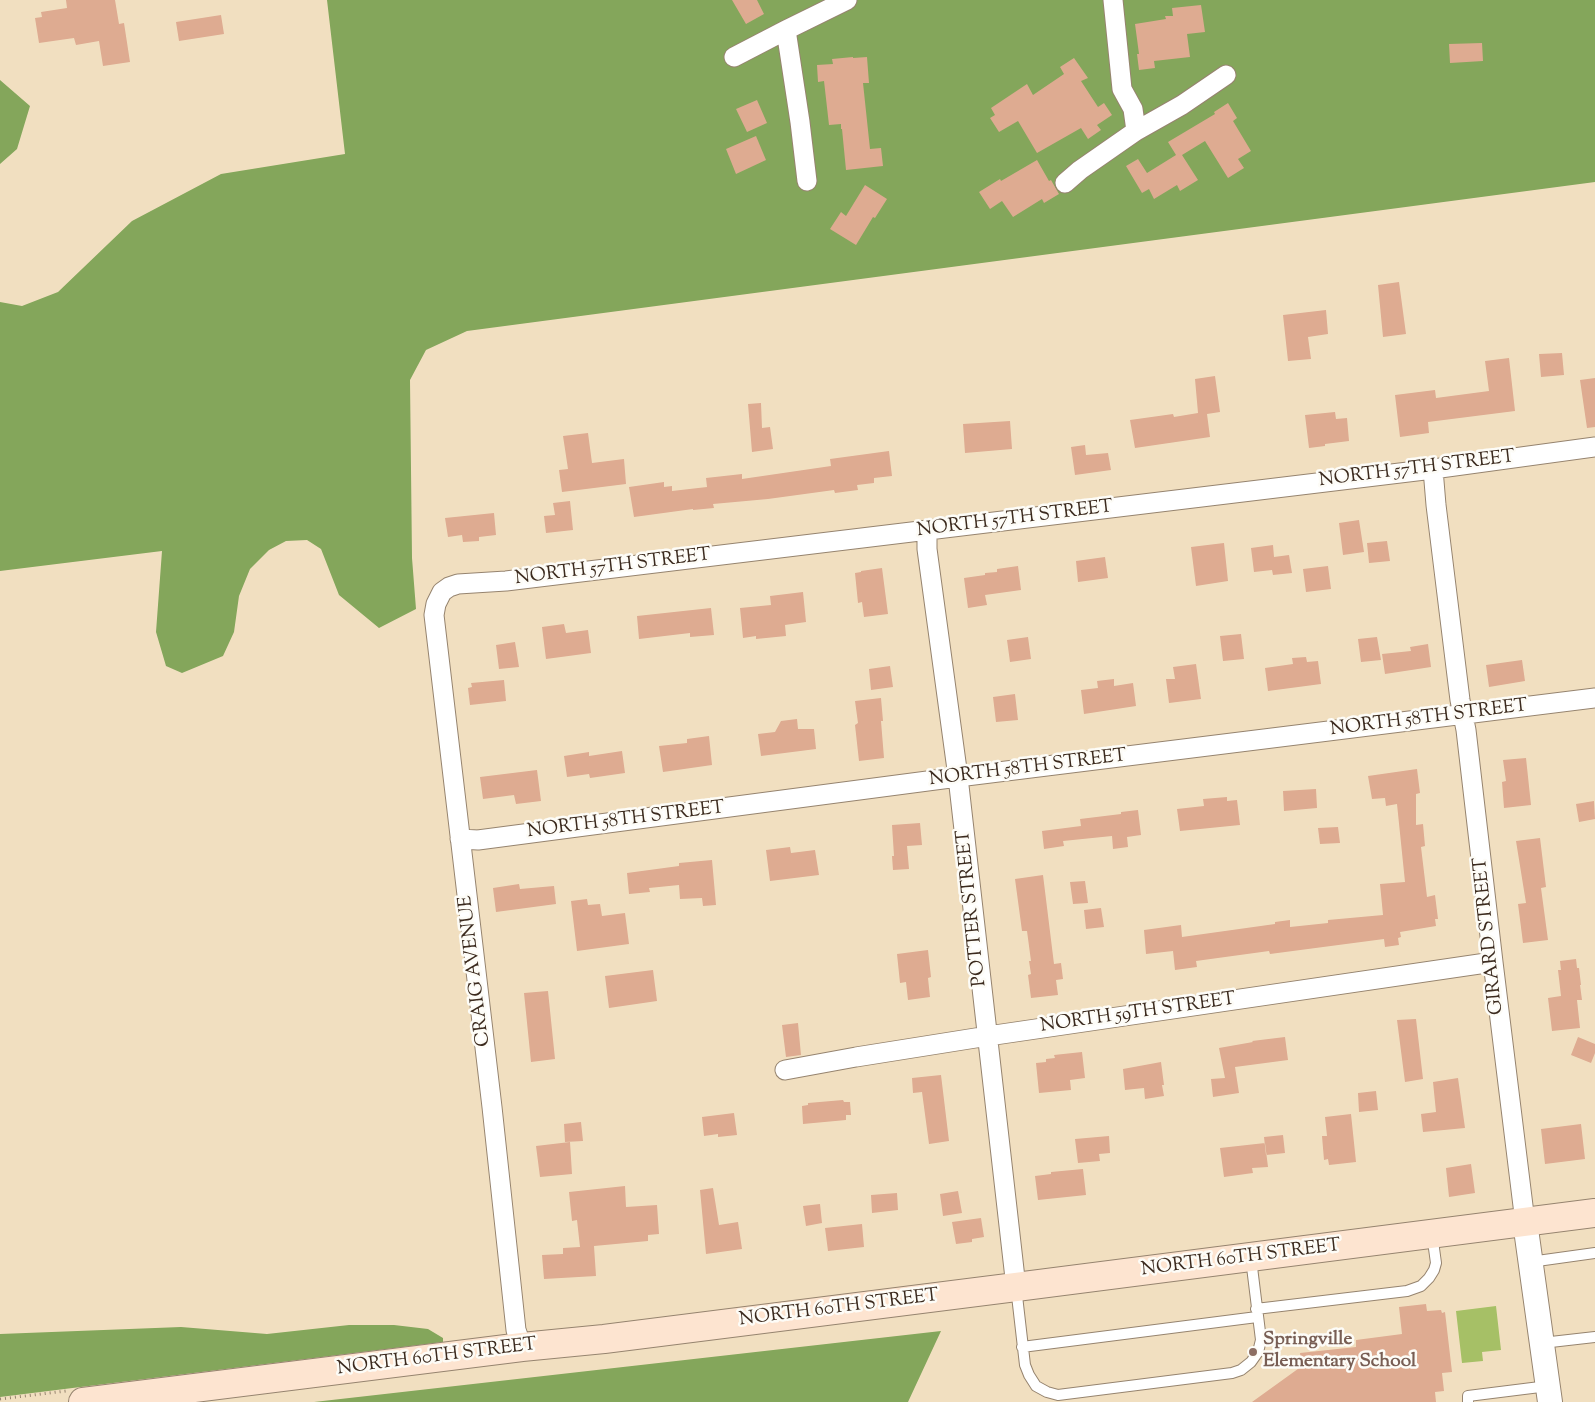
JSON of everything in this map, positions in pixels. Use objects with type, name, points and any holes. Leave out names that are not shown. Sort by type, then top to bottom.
[{"type":"main road","name":"NORTH 60TH STREET","points":[[83,1402],[522,1346],[604,1339],[1595,1213]]},
{"type":"street","points":[[734,57],[847,0]]},
{"type":"street","points":[[1113,0],[1122,89],[1133,110],[1136,130]]},
{"type":"street","points":[[786,30],[807,182]]},
{"type":"street","points":[[1065,182],[1136,130],[1182,104],[1226,74]]},
{"type":"street","name":"NORTH 57TH STREET","points":[[440,596],[449,587],[458,584],[506,581],[1434,469],[1595,447]]},
{"type":"street","name":"GIRARD STREET","points":[[1434,469],[1437,515],[1468,740],[1492,962],[1530,1262],[1549,1394]]},
{"type":"street","name":"POTTER STREET","points":[[927,530],[927,549],[958,777],[1016,1287]]},
{"type":"street","name":"CRAIG AVENUE","points":[[440,596],[434,615],[516,1330],[522,1346]]},
{"type":"street","name":"NORTH 58TH STREET","points":[[460,839],[478,840],[958,777],[1595,698]]},
{"type":"street","name":"NORTH 59TH STREET","points":[[785,1070],[847,1058],[988,1036],[1492,962]]},
{"type":"lane","points":[[1022,1347],[1408,1291],[1421,1286],[1434,1270],[1436,1263],[1432,1234]]},
{"type":"lane","points":[[1530,1262],[1595,1253]]},
{"type":"lane","points":[[1016,1287],[1024,1365],[1036,1386],[1047,1392],[1058,1394],[1232,1373],[1241,1370],[1251,1362],[1258,1352],[1261,1340],[1251,1258]]},
{"type":"lane","points":[[1542,1343],[1595,1337]]},
{"type":"lane","points":[[1468,1402],[1468,1396],[1549,1394]]},
{"type":"green space","points":[[327,0],[1595,0],[1595,182],[467,331],[426,350],[410,380],[412,558],[416,609],[379,628],[339,595],[321,549],[307,540],[286,541],[269,550],[250,569],[239,596],[234,632],[223,656],[182,673],[166,666],[156,632],[162,551],[0,571],[0,302],[22,306],[58,292],[132,221],[221,174],[345,154]]},
{"type":"green space","points":[[0,80],[30,106],[17,149],[0,164]]},
{"type":"green space","points":[[1496,1306],[1501,1350],[1482,1352],[1483,1361],[1462,1363],[1456,1311]]},
{"type":"green space","points":[[349,1325],[394,1325],[428,1329],[443,1338],[443,1342],[0,1397],[0,1334],[181,1327],[267,1334]]},
{"type":"green space","points":[[941,1331],[908,1402],[314,1402]]},
{"type":"building","points":[[66,0],[115,0],[119,24],[124,23],[130,62],[103,66],[99,41],[76,45],[74,38],[39,43],[35,18],[42,17],[41,12],[67,8]]},
{"type":"building","points":[[732,0],[757,0],[764,14],[746,24]]},
{"type":"building","points":[[1201,5],[1205,32],[1187,34],[1190,57],[1154,61],[1155,68],[1139,70],[1135,24],[1166,19],[1165,16],[1173,16],[1172,8]]},
{"type":"building","points":[[221,15],[224,34],[179,41],[176,22]]},
{"type":"building","points":[[1482,43],[1483,61],[1450,63],[1449,44]]},
{"type":"building","points":[[867,57],[869,83],[863,83],[870,149],[881,148],[883,166],[846,170],[841,124],[829,125],[824,81],[818,82],[817,65],[833,64],[832,59]]},
{"type":"building","points":[[1074,58],[1088,78],[1081,81],[1098,107],[1104,103],[1112,115],[1097,125],[1101,130],[1088,139],[1081,128],[1037,153],[1018,121],[999,132],[990,118],[995,115],[991,108],[1027,84],[1033,95],[1064,74],[1060,67]]},
{"type":"building","points":[[757,100],[767,123],[747,132],[736,109]]},
{"type":"building","points":[[1228,103],[1237,118],[1233,121],[1251,151],[1238,159],[1244,168],[1228,178],[1205,141],[1182,155],[1198,180],[1180,191],[1177,185],[1154,199],[1149,189],[1142,193],[1126,166],[1138,159],[1147,173],[1176,155],[1168,142],[1215,114],[1214,112]]},
{"type":"building","points":[[756,136],[766,160],[736,174],[726,149]]},
{"type":"building","points":[[1037,160],[1059,194],[1044,203],[1042,199],[1013,217],[1002,201],[990,209],[979,192]]},
{"type":"building","points":[[865,185],[887,199],[875,218],[873,217],[856,245],[830,229],[841,212],[846,216]]},
{"type":"building","points":[[1399,282],[1406,334],[1383,337],[1378,285]]},
{"type":"building","points":[[1326,310],[1328,334],[1308,337],[1311,359],[1288,361],[1283,315]]},
{"type":"building","points":[[1562,353],[1564,375],[1541,377],[1539,354]]},
{"type":"building","points":[[1509,358],[1515,411],[1428,422],[1429,433],[1400,437],[1395,395],[1435,390],[1436,398],[1489,391],[1485,361]]},
{"type":"building","points":[[1215,376],[1220,412],[1207,414],[1210,437],[1135,448],[1130,420],[1173,414],[1174,417],[1198,413],[1195,379]]},
{"type":"building","points":[[1595,378],[1595,427],[1587,428],[1580,380]]},
{"type":"building","points":[[761,403],[762,428],[770,427],[773,449],[752,452],[748,404]]},
{"type":"building","points":[[1335,412],[1336,419],[1347,418],[1349,441],[1309,448],[1305,415]]},
{"type":"building","points":[[1010,421],[1012,449],[965,453],[963,424]]},
{"type":"building","points":[[588,433],[592,463],[624,459],[626,484],[562,492],[559,470],[568,469],[563,436]]},
{"type":"building","points":[[1085,445],[1086,455],[1108,453],[1111,470],[1075,475],[1071,447]]},
{"type":"building","points":[[889,451],[892,476],[874,478],[874,483],[857,485],[858,490],[835,493],[834,490],[713,504],[714,508],[634,517],[629,487],[664,482],[664,487],[672,486],[672,491],[707,487],[706,478],[742,474],[742,479],[831,466],[830,459]]},
{"type":"building","points":[[570,501],[573,530],[546,533],[544,516],[555,515],[553,503]]},
{"type":"building","points":[[494,513],[496,535],[479,537],[479,541],[463,542],[462,535],[448,537],[445,518]]},
{"type":"building","points":[[1359,520],[1364,552],[1343,555],[1339,523]]},
{"type":"building","points":[[1387,541],[1390,561],[1369,563],[1367,543]]},
{"type":"building","points":[[1224,543],[1228,581],[1196,586],[1191,547]]},
{"type":"building","points":[[1273,545],[1274,557],[1289,555],[1292,573],[1273,575],[1272,570],[1254,572],[1251,548]]},
{"type":"building","points":[[1105,557],[1108,578],[1078,582],[1076,561]]},
{"type":"building","points":[[1018,566],[1021,590],[985,595],[987,605],[968,608],[964,578],[997,572],[997,569]]},
{"type":"building","points":[[1328,566],[1331,589],[1306,592],[1303,569]]},
{"type":"building","points":[[882,568],[888,614],[864,617],[862,602],[858,603],[855,573]]},
{"type":"building","points":[[803,592],[806,622],[785,625],[786,636],[756,639],[756,636],[743,638],[740,608],[771,605],[770,596]]},
{"type":"building","points":[[711,608],[714,635],[690,637],[690,633],[639,639],[637,616]]},
{"type":"building","points":[[564,624],[566,633],[588,630],[591,653],[546,659],[542,627]]},
{"type":"building","points":[[1241,634],[1244,659],[1223,661],[1220,636]]},
{"type":"building","points":[[1028,637],[1031,659],[1010,662],[1007,640]]},
{"type":"building","points":[[1377,637],[1381,660],[1361,662],[1358,639]]},
{"type":"building","points":[[515,642],[519,667],[499,669],[496,645]]},
{"type":"building","points":[[1428,644],[1431,667],[1385,674],[1382,654],[1411,651],[1410,647]]},
{"type":"building","points":[[1306,657],[1307,662],[1318,661],[1321,684],[1268,691],[1265,668],[1293,664],[1292,658]]},
{"type":"building","points":[[1522,660],[1525,681],[1489,687],[1486,665]]},
{"type":"building","points":[[1196,664],[1201,699],[1169,703],[1166,679],[1175,679],[1173,667]]},
{"type":"building","points":[[890,666],[893,687],[871,690],[869,669]]},
{"type":"building","points":[[1114,679],[1114,686],[1133,683],[1136,706],[1084,714],[1081,690],[1098,688],[1097,681]]},
{"type":"building","points":[[504,680],[506,701],[470,705],[468,688],[472,687],[471,683]]},
{"type":"building","points":[[1015,694],[1018,720],[996,722],[993,697]]},
{"type":"building","points":[[881,698],[884,758],[859,761],[855,725],[858,723],[855,701]]},
{"type":"building","points":[[797,719],[798,729],[814,729],[816,749],[761,756],[758,734],[775,732],[781,721]]},
{"type":"building","points":[[709,736],[712,765],[663,772],[659,746],[687,743],[687,739]]},
{"type":"building","points":[[622,751],[625,773],[590,778],[589,774],[567,777],[564,756],[589,752],[589,756]]},
{"type":"building","points":[[1526,758],[1531,805],[1504,808],[1502,782],[1506,781],[1503,760]]},
{"type":"building","points":[[1417,769],[1420,793],[1416,794],[1416,825],[1423,824],[1425,846],[1421,847],[1427,897],[1435,895],[1438,919],[1435,919],[1436,926],[1400,932],[1401,937],[1398,938],[1399,945],[1385,947],[1384,939],[1270,954],[1269,951],[1196,961],[1197,967],[1175,970],[1173,951],[1146,954],[1144,930],[1181,925],[1182,937],[1275,924],[1275,922],[1290,920],[1290,927],[1328,923],[1328,920],[1383,915],[1380,884],[1405,882],[1397,804],[1386,806],[1385,798],[1372,799],[1368,776]]},
{"type":"building","points":[[537,770],[541,801],[516,804],[514,795],[483,799],[480,777]]},
{"type":"building","points":[[1316,789],[1317,808],[1284,811],[1283,791]]},
{"type":"building","points":[[1227,797],[1227,801],[1237,800],[1240,825],[1180,831],[1177,809],[1204,806],[1203,799]]},
{"type":"building","points":[[1594,801],[1595,819],[1579,822],[1576,804]]},
{"type":"building","points":[[1138,810],[1141,835],[1127,837],[1128,847],[1113,849],[1112,836],[1063,841],[1064,846],[1044,849],[1042,831],[1081,826],[1080,819]]},
{"type":"building","points":[[920,823],[922,845],[907,846],[909,869],[893,870],[892,825]]},
{"type":"building","points":[[1338,827],[1340,843],[1320,844],[1318,828]]},
{"type":"building","points":[[1540,838],[1546,887],[1541,888],[1548,940],[1523,943],[1518,904],[1526,903],[1516,841]]},
{"type":"building","points":[[790,847],[791,853],[815,850],[819,875],[770,881],[766,850]]},
{"type":"building","points":[[712,860],[716,905],[703,906],[702,898],[680,899],[679,885],[649,888],[650,892],[629,894],[627,873],[679,866],[679,863]]},
{"type":"building","points":[[1043,875],[1054,964],[1061,963],[1063,979],[1056,980],[1058,995],[1031,998],[1028,975],[1031,974],[1029,961],[1031,961],[1027,931],[1022,931],[1015,879]]},
{"type":"building","points":[[1085,881],[1088,903],[1073,904],[1070,882]]},
{"type":"building","points":[[519,884],[520,889],[554,886],[556,904],[496,912],[493,888]]},
{"type":"building","points":[[587,899],[588,905],[600,904],[602,916],[625,913],[629,944],[577,951],[571,901]]},
{"type":"building","points":[[1101,908],[1104,927],[1086,929],[1084,910]]},
{"type":"building","points":[[928,950],[931,977],[928,978],[930,997],[908,1000],[906,982],[900,983],[897,954]]},
{"type":"building","points":[[1576,959],[1577,968],[1579,968],[1582,1000],[1577,1000],[1580,1028],[1552,1031],[1548,998],[1561,996],[1558,970],[1561,970],[1560,961]]},
{"type":"building","points":[[653,970],[657,1001],[609,1008],[605,976]]},
{"type":"building","points":[[548,991],[555,1059],[531,1062],[524,993]]},
{"type":"building","points":[[1416,1019],[1423,1079],[1405,1082],[1397,1020]]},
{"type":"building","points":[[798,1023],[801,1055],[786,1057],[782,1025]]},
{"type":"building","points":[[1285,1037],[1288,1060],[1235,1067],[1239,1093],[1213,1097],[1211,1079],[1225,1078],[1219,1048]]},
{"type":"building","points":[[1578,1037],[1595,1044],[1595,1053],[1591,1063],[1571,1055]]},
{"type":"building","points":[[1082,1052],[1085,1078],[1070,1080],[1071,1090],[1039,1093],[1036,1063],[1046,1062],[1046,1059],[1055,1058],[1054,1055]]},
{"type":"building","points":[[1161,1062],[1164,1096],[1145,1099],[1144,1088],[1125,1090],[1123,1069]]},
{"type":"building","points":[[941,1075],[949,1141],[929,1144],[922,1092],[913,1093],[912,1078]]},
{"type":"building","points":[[1458,1078],[1465,1128],[1423,1132],[1421,1114],[1436,1112],[1433,1082]]},
{"type":"building","points":[[1376,1091],[1378,1110],[1359,1112],[1358,1093]]},
{"type":"building","points":[[843,1100],[844,1102],[850,1102],[851,1115],[846,1115],[846,1120],[803,1124],[802,1106],[808,1105],[808,1103]]},
{"type":"building","points":[[734,1113],[737,1135],[718,1137],[718,1134],[704,1136],[702,1117]]},
{"type":"building","points":[[1351,1114],[1356,1162],[1329,1165],[1328,1159],[1324,1160],[1322,1136],[1327,1136],[1325,1117]]},
{"type":"building","points":[[581,1122],[583,1141],[565,1142],[564,1124]]},
{"type":"building","points":[[1581,1124],[1585,1159],[1545,1164],[1541,1129]]},
{"type":"building","points":[[1283,1135],[1285,1153],[1266,1155],[1264,1137]]},
{"type":"building","points":[[1109,1136],[1110,1153],[1099,1154],[1100,1161],[1078,1163],[1075,1139]]},
{"type":"building","points":[[570,1142],[572,1174],[540,1177],[536,1146]]},
{"type":"building","points":[[1265,1143],[1268,1167],[1252,1168],[1253,1173],[1224,1177],[1220,1148]]},
{"type":"building","points":[[1471,1164],[1475,1193],[1449,1197],[1446,1168]]},
{"type":"building","points":[[1083,1169],[1086,1195],[1038,1200],[1035,1176],[1051,1174],[1051,1172]]},
{"type":"building","points":[[625,1186],[626,1207],[657,1205],[659,1234],[648,1235],[648,1241],[594,1246],[596,1276],[544,1279],[542,1255],[563,1254],[563,1248],[580,1247],[577,1220],[572,1221],[569,1192]]},
{"type":"building","points":[[713,1188],[719,1225],[738,1222],[742,1249],[706,1254],[700,1190]]},
{"type":"building","points":[[958,1191],[962,1213],[943,1216],[940,1194]]},
{"type":"building","points":[[897,1193],[898,1210],[872,1213],[871,1195]]},
{"type":"building","points":[[820,1204],[822,1223],[806,1226],[803,1206]]},
{"type":"building","points":[[981,1218],[984,1237],[972,1239],[972,1242],[956,1244],[952,1222]]},
{"type":"building","points":[[862,1224],[864,1247],[828,1251],[825,1228]]},
{"type":"building","name":"Springville Elementary School","points":[[1426,1304],[1427,1311],[1441,1310],[1442,1313],[1445,1312],[1452,1372],[1442,1373],[1444,1391],[1435,1392],[1436,1402],[1252,1402],[1302,1366],[1300,1353],[1356,1347],[1356,1340],[1402,1334],[1399,1307]]},
{"type":"place","name":"Springville Elementary School","points":[[1253,1352]]}]
